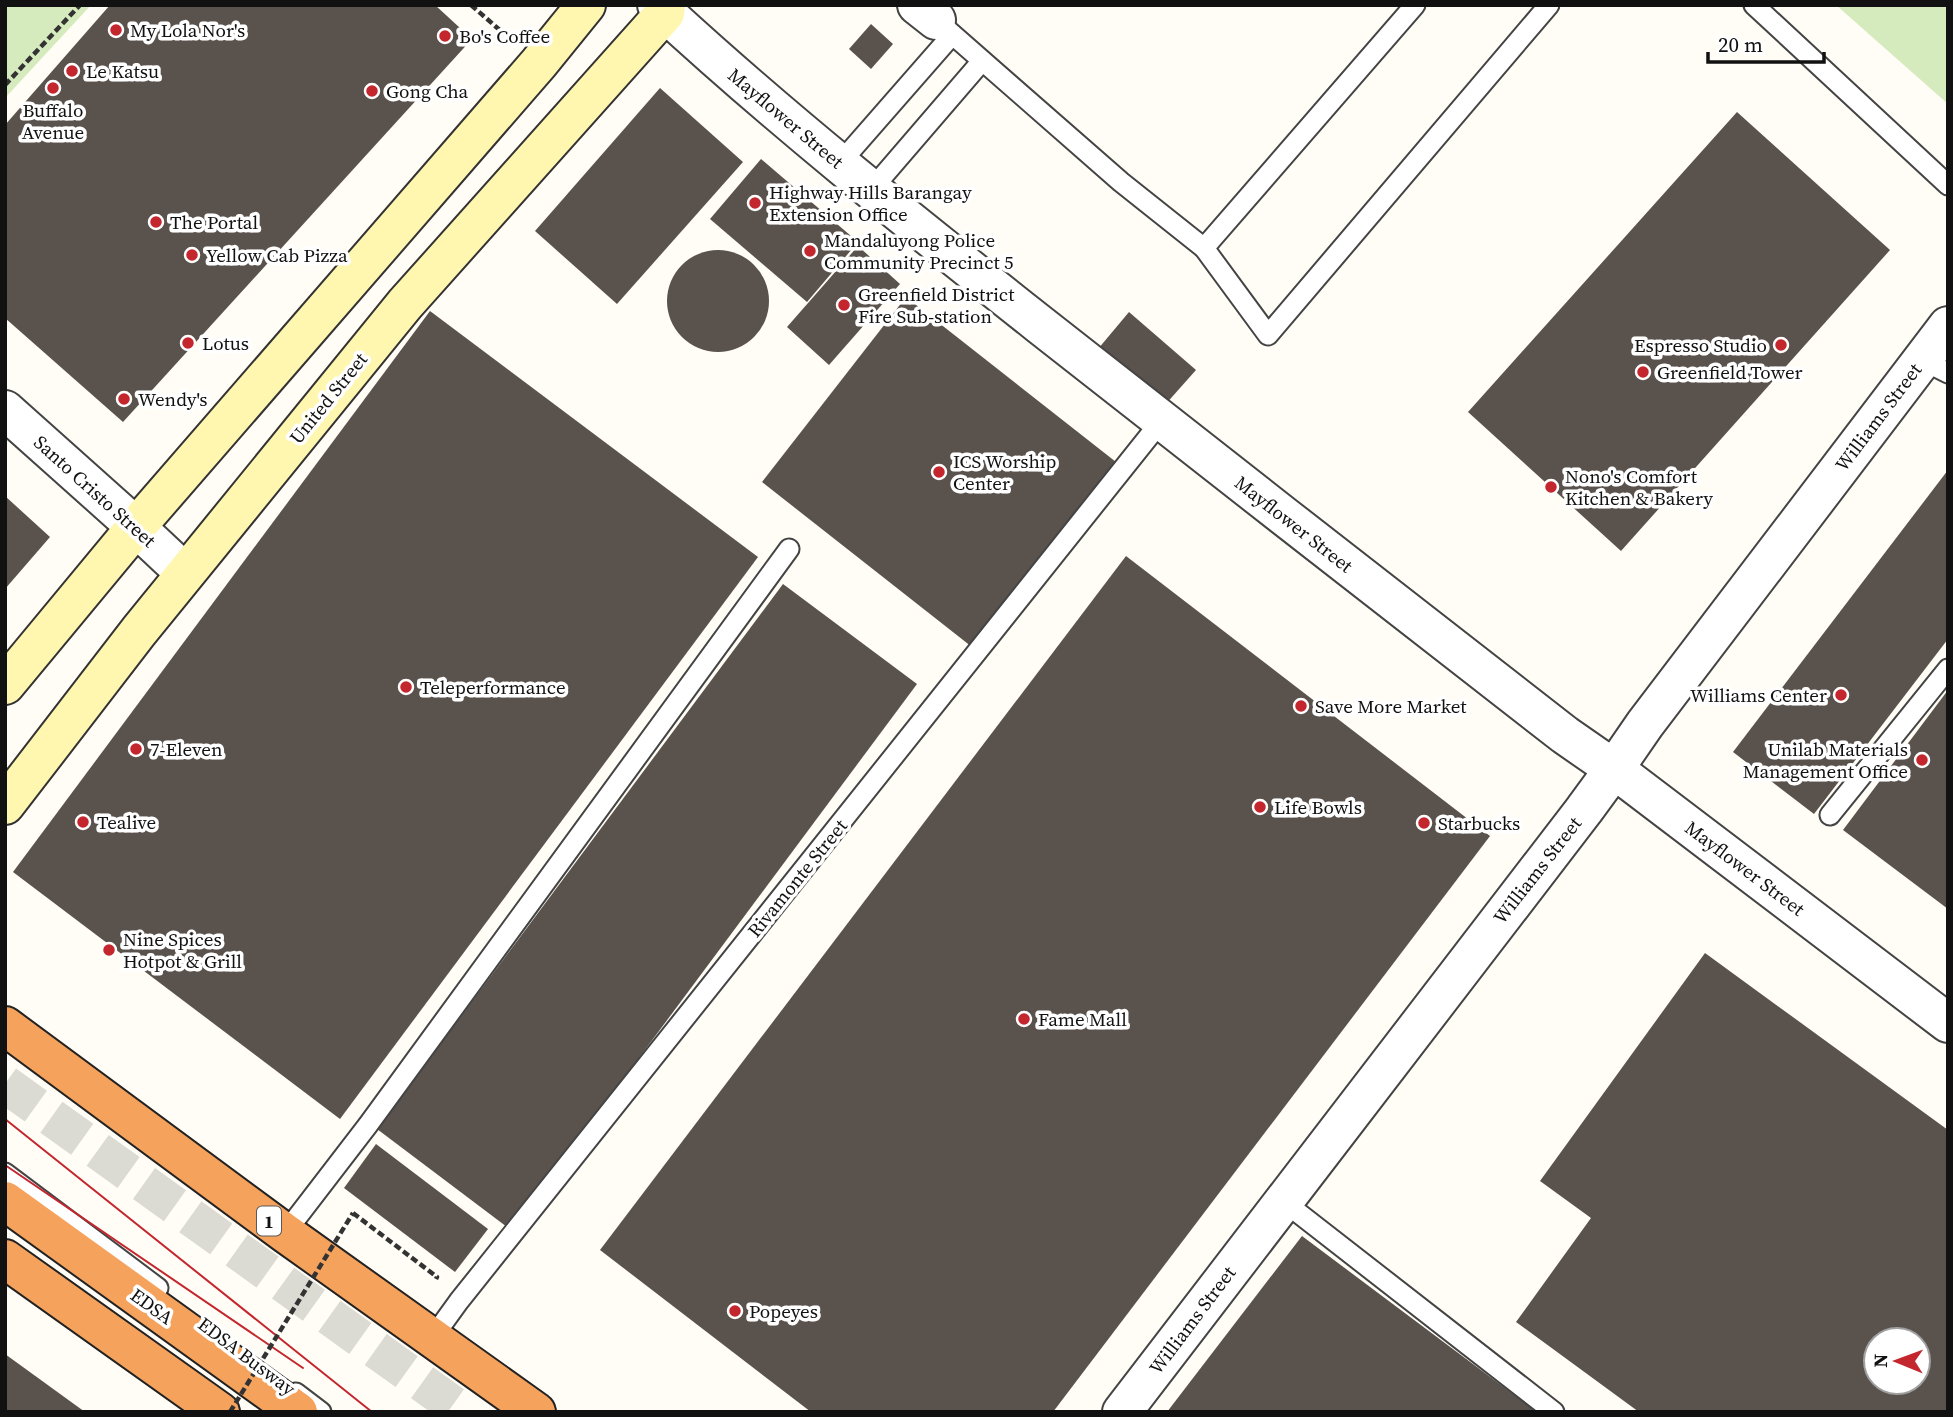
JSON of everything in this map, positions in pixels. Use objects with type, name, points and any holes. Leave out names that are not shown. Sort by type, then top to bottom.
[{"type":"highway","name":"1","points":[[5,1026],[285,1233],[536,1412]]},
{"type":"highway","name":"EDSA","points":[[5,1201],[298,1412]]},
{"type":"highway","points":[[5,1259],[220,1412]]},
{"type":"street","points":[[5,685],[136,527],[539,63],[586,5]]},
{"type":"street","name":"Mayflower Street","points":[[663,8],[706,50],[871,190],[1162,420],[1554,727],[1614,769],[1948,1023]]},
{"type":"street","name":"United Street","points":[[5,805],[185,573],[663,8]]},
{"type":"street","name":"Williams Street","points":[[1122,1412],[1614,769],[1645,724],[1935,366],[1948,326]]},
{"type":"street","name":"Santo Cristo Street","points":[[5,410],[185,573]]},
{"type":"lane","points":[[1204,247],[1415,5]]},
{"type":"lane","points":[[840,163],[935,20],[1121,182],[1204,247],[1268,335],[1549,5]]},
{"type":"lane","points":[[1754,5],[1948,185]]},
{"type":"lane","points":[[871,190],[982,61]]},
{"type":"lane","name":"Rivamonte Street","points":[[433,1337],[1162,420]]},
{"type":"lane","points":[[285,1233],[377,1113],[789,549]]},
{"type":"lane","points":[[1830,815],[1948,669]]},
{"type":"lane","name":"EDSA Busway","points":[[5,1173],[321,1412]]},
{"type":"lane","points":[[1283,1200],[1554,1412]]},
{"type":"path","points":[[5,85],[80,5]]},
{"type":"path","points":[[471,5],[539,63]]},
{"type":"path","points":[[230,1412],[353,1213],[437,1277]]},
{"type":"green space","points":[[5,5],[91,5],[5,98]]},
{"type":"green space","points":[[1836,5],[1948,5],[1948,104]]},
{"type":"building","name":"The Portal","points":[[110,5],[435,5],[472,39],[123,422],[5,318],[5,125]]},
{"type":"building","points":[[871,24],[893,44],[871,69],[849,49]]},
{"type":"building","points":[[660,88],[743,162],[617,304],[535,231]]},
{"type":"building","name":"Greenfield Tower","points":[[1737,112],[1890,250],[1621,551],[1468,412]]},
{"type":"building","points":[[761,159],[858,242],[807,302],[710,219]]},
{"type":"building","name":"Greenfield District Fire Sub-station","points":[[858,246],[900,284],[829,365],[787,327]]},
{"type":"building","points":[[718,250],[737,254],[754,265],[765,282],[769,301],[765,320],[754,337],[737,348],[718,352],[699,348],[682,337],[671,320],[667,301],[671,282],[682,265],[699,254]]},
{"type":"building","name":"ICS Worship Center","points":[[906,297],[1116,462],[972,647],[762,482]]},
{"type":"building","name":"Teleperformance","points":[[430,311],[758,557],[340,1119],[13,872]]},
{"type":"building","points":[[1129,312],[1196,370],[1164,406],[1098,349]]},
{"type":"building","name":"Williams Center","points":[[1948,470],[1948,639],[1814,814],[1733,752]]},
{"type":"building","points":[[5,496],[50,537],[5,589]]},
{"type":"building","points":[[1126,556],[1490,836],[1053,1412],[811,1412],[600,1250]]},
{"type":"building","points":[[783,584],[917,684],[511,1230],[377,1129]]},
{"type":"building","name":"Unilab Materials Management Office","points":[[1948,690],[1948,909],[1843,830]]},
{"type":"building","points":[[1705,953],[1948,1130],[1948,1412],[1639,1412],[1516,1322],[1591,1218],[1540,1181]]},
{"type":"building","points":[[376,1144],[488,1229],[455,1272],[344,1188]]},
{"type":"building","points":[[1302,1236],[1537,1412],[1167,1412]]},
{"type":"building","points":[[5,1354],[85,1412],[5,1412]]},
{"type":"tunnel","points":[[5,1084],[463,1412]]},
{"type":"tram line","points":[[5,1119],[372,1412]]},
{"type":"tram line","points":[[5,1165],[303,1368]]},
{"type":"place","name":"My Lola Nor's","points":[[116,30]]},
{"type":"place","name":"Bo's Coffee","points":[[445,36]]},
{"type":"place","name":"Le Katsu","points":[[72,71]]},
{"type":"place","name":"Buffalo Avenue","points":[[53,88]]},
{"type":"place","name":"Gong Cha","points":[[372,91]]},
{"type":"place","name":"Highway Hills Barangay Extension Office","points":[[755,203]]},
{"type":"place","name":"The Portal","points":[[156,222]]},
{"type":"place","name":"Mandaluyong Police Community Precinct 5","points":[[810,251]]},
{"type":"place","name":"Yellow Cab Pizza","points":[[192,255]]},
{"type":"place","name":"Greenfield District Fire Sub-station","points":[[844,305]]},
{"type":"place","name":"Lotus","points":[[188,343]]},
{"type":"place","name":"Espresso Studio","points":[[1781,345]]},
{"type":"place","name":"Greenfield Tower","points":[[1643,372]]},
{"type":"place","name":"Wendy's","points":[[124,399]]},
{"type":"place","name":"ICS Worship Center","points":[[939,472]]},
{"type":"place","name":"Nono's Comfort Kitchen & Bakery","points":[[1551,487]]},
{"type":"place","name":"Teleperformance","points":[[406,687]]},
{"type":"place","name":"Williams Center","points":[[1841,695]]},
{"type":"place","name":"Save More Market","points":[[1301,706]]},
{"type":"place","name":"7-Eleven","points":[[136,749]]},
{"type":"place","name":"Unilab Materials Management Office","points":[[1922,760]]},
{"type":"place","name":"Life Bowls","points":[[1260,807]]},
{"type":"place","name":"Tealive","points":[[83,822]]},
{"type":"place","name":"Starbucks","points":[[1424,823]]},
{"type":"place","name":"Nine Spices Hotpot & Grill","points":[[109,950]]},
{"type":"place","name":"Fame Mall","points":[[1024,1019]]},
{"type":"place","name":"Popeyes","points":[[735,1311]]}]
